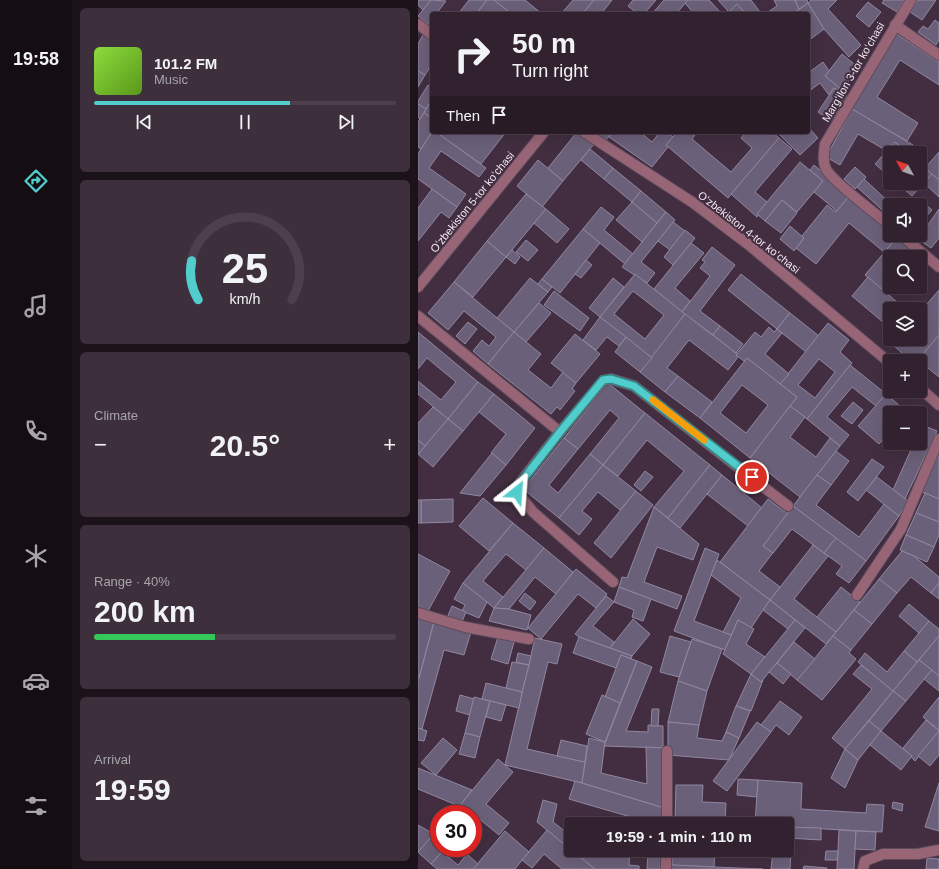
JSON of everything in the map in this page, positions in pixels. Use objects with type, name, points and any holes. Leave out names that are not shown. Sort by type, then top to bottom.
[{"type":"street","name":"Margʻilon 3-tor koʻchasi","points":[[883,219],[838,182],[826,169],[823,158],[825,144],[911,0]]},
{"type":"street","points":[[895,25],[939,55]]},
{"type":"street","points":[[418,26],[430,34]]},
{"type":"street","name":"Oʻzbekiston 5-tor koʻchasi","points":[[418,287],[542,134]]},
{"type":"street","name":"Oʻzbekiston 4-tor koʻchasi","points":[[587,134],[692,202],[749,245],[883,357]]},
{"type":"street","points":[[909,242],[939,267]]},
{"type":"street","points":[[418,316],[560,432]]},
{"type":"street","points":[[613,582],[533,512],[517,492],[518,486],[603,380],[611,379],[634,386],[788,506]]},
{"type":"street","points":[[927,394],[939,405]]},
{"type":"street","points":[[857,594],[901,529],[939,439]]},
{"type":"street","points":[[418,613],[465,627],[529,639]]},
{"type":"street","points":[[666,817],[667,751]]},
{"type":"street","points":[[863,869],[866,861],[884,854],[918,854],[939,850]]},
{"type":"street","points":[[666,857],[666,869]]},
{"type":"building","points":[[418,0],[431,0],[423,10],[418,5]]},
{"type":"building","points":[[431,0],[446,1],[438,12],[430,12],[430,25],[418,16]]},
{"type":"building","points":[[469,0],[487,0],[478,12],[460,12]]},
{"type":"building","points":[[487,0],[494,0],[509,12],[478,12]]},
{"type":"building","points":[[494,0],[525,0],[540,12],[509,12]]},
{"type":"building","points":[[573,0],[594,0],[584,12],[563,12]]},
{"type":"building","points":[[594,0],[612,0],[603,12],[584,12]]},
{"type":"building","points":[[633,0],[656,0],[646,12],[636,12],[628,6]]},
{"type":"building","points":[[664,0],[688,0],[678,12],[654,12]]},
{"type":"building","points":[[688,0],[709,0],[720,12],[692,12],[685,3]]},
{"type":"building","points":[[718,0],[751,0],[760,12],[744,12],[737,4],[729,12]]},
{"type":"building","points":[[774,0],[795,0],[799,9],[795,12],[768,12],[777,6]]},
{"type":"building","points":[[795,0],[807,0],[808,3],[799,9]]},
{"type":"building","points":[[811,0],[837,0],[828,9],[861,45],[849,57],[824,29],[808,3]]},
{"type":"building","points":[[884,0],[904,0],[897,12],[882,3]]},
{"type":"building","points":[[918,0],[936,0],[922,20],[910,12]]},
{"type":"building","points":[[868,2],[881,12],[869,27],[856,16]]},
{"type":"building","points":[[808,3],[824,29],[810,40],[810,12],[796,12]]},
{"type":"building","points":[[737,4],[744,12],[729,12]]},
{"type":"building","points":[[935,20],[939,23],[939,40],[936,45],[918,32],[923,26],[928,29]]},
{"type":"building","points":[[895,33],[939,62],[939,85],[900,60],[877,97],[918,123],[907,141],[850,108]]},
{"type":"building","points":[[423,35],[430,40],[430,67],[425,75],[418,71],[418,44]]},
{"type":"building","points":[[842,54],[859,68],[842,90],[825,76]]},
{"type":"building","points":[[823,62],[829,71],[825,76],[842,90],[840,91],[834,88],[829,95],[820,83],[810,90],[810,72]]},
{"type":"building","points":[[418,71],[425,75],[418,87]]},
{"type":"building","points":[[428,85],[430,86],[430,102],[426,109],[418,104],[418,101]]},
{"type":"building","points":[[834,88],[848,97],[831,121],[818,112]]},
{"type":"building","points":[[430,102],[430,117],[424,113]]},
{"type":"building","points":[[418,104],[426,109],[420,119],[418,117]]},
{"type":"building","points":[[852,109],[913,145],[900,146],[895,142],[891,146],[883,146],[883,149],[858,134],[840,165],[826,157]]},
{"type":"building","points":[[424,113],[430,117],[431,134],[421,149],[418,147],[418,122]]},
{"type":"building","points":[[810,129],[818,138],[800,155],[779,134],[810,134]]},
{"type":"building","points":[[431,134],[439,134],[486,168],[479,177],[441,151],[429,168],[466,194],[457,207],[418,179],[418,154]]},
{"type":"building","points":[[439,134],[504,134],[481,164]]},
{"type":"building","points":[[575,134],[580,134],[594,144],[563,181],[548,168]]},
{"type":"building","points":[[596,134],[611,134],[605,141]]},
{"type":"building","points":[[611,134],[642,134],[652,142],[658,134],[669,134],[673,137],[666,145],[668,147],[652,167],[609,137]]},
{"type":"building","points":[[675,134],[696,134],[692,139],[731,172],[752,148],[741,138],[744,134],[774,134],[779,138],[728,198],[666,145]]},
{"type":"building","points":[[779,138],[792,149],[755,192],[767,202],[757,217],[731,194]]},
{"type":"building","points":[[895,142],[899,146],[891,146]]},
{"type":"building","points":[[590,149],[613,168],[604,179],[581,160]]},
{"type":"building","points":[[939,152],[939,180],[927,170],[927,166]]},
{"type":"building","points":[[883,155],[883,171],[875,164]]},
{"type":"building","points":[[538,160],[563,181],[542,207],[517,186]]},
{"type":"building","points":[[800,162],[823,181],[797,212],[782,200],[765,221],[757,214]]},
{"type":"building","points":[[814,165],[850,195],[837,211],[814,192],[823,181],[810,170]]},
{"type":"building","points":[[855,167],[866,177],[855,189],[844,179]]},
{"type":"building","points":[[613,168],[641,191],[632,202],[604,179]]},
{"type":"building","points":[[927,170],[932,174],[927,180]]},
{"type":"building","points":[[932,174],[939,180],[939,197],[927,186],[927,180]]},
{"type":"building","points":[[864,179],[884,198],[883,198],[883,211],[857,187]]},
{"type":"building","points":[[432,189],[457,207],[449,218],[441,212],[418,241],[418,208]]},
{"type":"building","points":[[905,190],[917,190],[912,196]]},
{"type":"building","points":[[641,191],[666,212],[657,223],[632,202]]},
{"type":"building","points":[[526,194],[546,209],[506,257],[487,241]]},
{"type":"building","points":[[850,195],[883,222],[883,242],[893,242],[883,251],[849,223],[816,264],[796,248],[804,238],[802,236],[827,205],[836,212]]},
{"type":"building","points":[[782,200],[797,213],[781,233],[765,221]]},
{"type":"building","points":[[632,202],[657,223],[642,242],[616,220]]},
{"type":"building","points":[[927,206],[932,210],[927,215]]},
{"type":"building","points":[[601,207],[614,217],[604,230],[633,254],[625,264],[583,229]]},
{"type":"building","points":[[546,209],[569,229],[557,243],[534,223]]},
{"type":"building","points":[[939,209],[939,238],[931,248],[922,242],[927,242],[927,226]]},
{"type":"building","points":[[666,212],[675,220],[641,262],[655,273],[647,283],[622,267]]},
{"type":"building","points":[[673,222],[685,231],[670,250],[658,241]]},
{"type":"building","points":[[790,226],[804,238],[794,251],[780,239]]},
{"type":"building","points":[[583,229],[600,243],[560,293],[542,279]]},
{"type":"building","points":[[685,230],[695,238],[673,265],[664,257]]},
{"type":"building","points":[[526,240],[538,250],[528,261],[516,252]]},
{"type":"building","points":[[487,241],[506,257],[473,297],[454,282]]},
{"type":"building","points":[[893,242],[907,242],[916,250],[886,250]]},
{"type":"building","points":[[691,243],[704,253],[675,288],[690,301],[682,312],[654,289]]},
{"type":"building","points":[[712,247],[735,265],[700,311],[720,326],[713,335],[682,312],[710,276],[700,268],[705,262],[702,260]]},
{"type":"building","points":[[512,250],[520,257],[515,264],[506,257]]},
{"type":"building","points":[[883,254],[883,289],[882,290],[865,275]]},
{"type":"building","points":[[586,260],[592,265],[581,278],[575,274]]},
{"type":"building","points":[[635,274],[685,314],[652,358],[600,317]],"holes":[[[633,291],[664,315],[645,339],[614,314]]]},
{"type":"building","points":[[741,274],[790,313],[777,329],[728,290]]},
{"type":"building","points":[[868,277],[883,290],[883,294],[888,294],[897,302],[883,302],[883,322],[852,296]]},
{"type":"building","points":[[530,278],[548,292],[514,332],[497,318]]},
{"type":"building","points":[[613,278],[624,287],[600,317],[589,308]]},
{"type":"building","points":[[542,279],[552,287],[548,292],[538,284]]},
{"type":"building","points":[[454,282],[514,332],[488,364],[473,351],[482,340],[489,346],[496,337],[464,311],[448,330],[428,313]]},
{"type":"building","points":[[939,290],[939,335],[923,354],[903,354],[894,346],[927,346],[927,304]]},
{"type":"building","points":[[554,291],[589,318],[580,331],[544,305]]},
{"type":"building","points":[[539,303],[551,313],[526,342],[514,332]]},
{"type":"building","points":[[790,313],[819,336],[806,352],[777,329]]},
{"type":"building","points":[[685,314],[736,353],[738,357],[728,370],[689,340],[667,368],[678,376],[665,392],[640,372]]},
{"type":"building","points":[[600,317],[626,337],[619,346],[607,337],[596,350],[583,340]]},
{"type":"building","points":[[468,322],[477,329],[465,344],[456,336]]},
{"type":"building","points":[[828,323],[849,340],[840,352],[852,363],[807,419],[790,406],[797,397],[780,384]],"holes":[[[819,359],[835,372],[815,398],[798,385]]]},
{"type":"building","points":[[720,326],[743,344],[736,353],[713,335]]},
{"type":"building","points":[[769,327],[774,332],[777,329],[782,333],[765,354],[789,374],[780,384],[747,358],[744,361],[736,355],[755,332],[761,337]]},
{"type":"building","points":[[418,332],[478,382],[448,419],[418,394],[418,381],[441,400],[456,382],[427,358],[418,369]]},
{"type":"building","points":[[514,332],[541,354],[528,370],[551,388],[563,372],[576,383],[572,389],[575,391],[560,410],[557,407],[551,414],[488,364]]},
{"type":"building","points":[[575,334],[600,354],[576,383],[551,363]]},
{"type":"building","points":[[939,335],[939,377],[927,367],[927,354],[923,354]]},
{"type":"building","points":[[626,337],[652,358],[640,372],[615,352]]},
{"type":"building","points":[[747,358],[797,397],[750,458],[700,418]],"holes":[[[742,385],[768,405],[746,433],[720,413]]]},
{"type":"building","points":[[850,365],[883,392],[883,398],[876,406],[852,387],[827,417],[849,435],[840,446],[807,419]]},
{"type":"building","points":[[678,376],[712,402],[700,418],[665,392]]},
{"type":"building","points":[[478,382],[494,394],[463,431],[448,419]]},
{"type":"building","points":[[608,383],[645,413],[603,465],[590,454],[619,418],[610,410],[578,449],[564,438]]},
{"type":"building","points":[[494,394],[535,428],[506,465],[491,453],[506,434],[479,412]]},
{"type":"building","points":[[883,397],[891,398],[900,406],[883,406],[883,440],[879,444],[858,426]]},
{"type":"building","points":[[853,402],[863,410],[852,424],[841,416]]},
{"type":"building","points":[[790,406],[805,417],[790,437],[816,457],[830,438],[840,446],[800,497],[750,458]]},
{"type":"building","points":[[433,407],[448,419],[425,446],[418,440],[418,423]]},
{"type":"building","points":[[645,413],[710,465],[668,518],[654,507],[684,471],[647,440],[618,476],[603,465]]},
{"type":"building","points":[[448,419],[463,431],[433,467],[418,454]]},
{"type":"building","points":[[927,427],[937,431],[905,499],[893,490],[911,450],[927,450]]},
{"type":"building","points":[[564,438],[578,449],[549,485],[558,493],[590,454],[603,465],[559,518],[523,489]]},
{"type":"building","points":[[418,440],[425,446],[418,455]]},
{"type":"building","points":[[836,451],[849,461],[831,485],[817,475]]},
{"type":"building","points":[[492,453],[506,465],[480,496],[460,493]]},
{"type":"building","points":[[939,454],[939,499],[922,492]]},
{"type":"building","points":[[872,459],[884,467],[858,501],[847,492]]},
{"type":"building","points":[[603,465],[636,491],[620,510],[598,492],[582,511],[592,519],[579,535],[559,518]]},
{"type":"building","points":[[710,465],[722,475],[680,528],[668,518]]},
{"type":"building","points":[[645,471],[653,477],[641,491],[634,485]]},
{"type":"building","points":[[722,475],[762,508],[748,526],[707,494]]},
{"type":"building","points":[[817,475],[831,485],[816,505],[859,537],[884,504],[899,516],[866,561],[793,506]]},
{"type":"building","points":[[877,477],[908,501],[899,516],[866,490]]},
{"type":"building","points":[[636,491],[653,505],[611,558],[594,543]]},
{"type":"building","points":[[925,493],[939,499],[939,522],[916,513]]},
{"type":"building","points":[[483,498],[513,523],[489,551],[459,526]]},
{"type":"building","points":[[453,499],[453,522],[421,523],[421,500]]},
{"type":"building","points":[[768,499],[797,521],[759,571],[780,587],[770,600],[720,562]]},
{"type":"building","points":[[418,500],[421,500],[421,523],[418,523]]},
{"type":"building","points":[[793,506],[836,538],[824,553],[792,529],[773,553],[763,546]]},
{"type":"building","points":[[654,507],[699,544],[693,560],[657,547],[644,582],[682,596],[677,609],[619,587],[622,577],[627,578]]},
{"type":"building","points":[[916,513],[939,522],[939,535],[934,547],[906,535]]},
{"type":"building","points":[[513,523],[544,548],[526,570],[506,554],[483,581],[503,597],[494,608],[463,583]]},
{"type":"building","points":[[906,535],[934,547],[927,562],[900,550]]},
{"type":"building","points":[[836,538],[866,561],[849,583],[836,574],[842,566],[824,553]]},
{"type":"building","points":[[813,545],[828,556],[794,599],[836,632],[826,644],[770,600]]},
{"type":"building","points":[[544,548],[573,572],[556,594],[535,577],[509,609],[494,608]]},
{"type":"building","points":[[705,548],[719,554],[694,621],[732,635],[725,650],[674,631]]},
{"type":"building","points":[[902,551],[914,556],[939,577],[939,583],[931,593],[911,577],[897,593],[879,579]]},
{"type":"building","points":[[418,554],[450,571],[428,611],[418,608]]},
{"type":"building","points":[[717,560],[770,600],[751,628],[738,620],[732,635],[723,632],[741,598],[711,575]]},
{"type":"building","points":[[576,569],[607,594],[596,608],[578,594],[541,639],[528,628]]},
{"type":"building","points":[[879,579],[897,593],[872,624],[854,610]]},
{"type":"building","points":[[463,583],[487,602],[479,618],[462,611],[465,605],[454,599]]},
{"type":"building","points":[[939,583],[939,599],[931,593]]},
{"type":"building","points":[[619,587],[651,599],[643,621],[632,617],[634,610],[614,602]]},
{"type":"building","points":[[841,587],[860,602],[836,632],[817,617]]},
{"type":"building","points":[[525,593],[536,602],[530,610],[519,601]]},
{"type":"building","points":[[606,596],[614,602],[593,626],[614,642],[610,648],[579,637],[575,634]]},
{"type":"building","points":[[770,600],[795,620],[788,629],[763,610]]},
{"type":"building","points":[[909,604],[929,621],[919,633],[899,616]]},
{"type":"building","points":[[452,606],[466,612],[461,624],[447,618]]},
{"type":"building","points":[[494,608],[509,609],[531,615],[527,630],[489,621]]},
{"type":"building","points":[[854,610],[872,624],[851,650],[833,636]]},
{"type":"building","points":[[418,618],[434,622],[419,678],[418,678]]},
{"type":"building","points":[[633,619],[650,634],[632,656],[610,648]]},
{"type":"building","points":[[738,620],[754,629],[746,644],[765,657],[751,674],[723,654]]},
{"type":"building","points":[[795,620],[805,628],[761,682],[751,674]]},
{"type":"building","points":[[929,621],[939,629],[939,636],[917,662],[904,651]]},
{"type":"building","points":[[434,622],[471,632],[464,655],[444,650],[422,729],[418,728],[418,682]]},
{"type":"building","points":[[670,636],[691,642],[679,677],[660,672]]},
{"type":"building","points":[[833,636],[851,650],[849,653],[856,659],[822,700],[797,680]]},
{"type":"building","points":[[939,636],[939,676],[919,660]]},
{"type":"building","points":[[498,637],[514,642],[508,664],[491,659]]},
{"type":"building","points":[[579,637],[632,656],[631,659],[621,655],[616,668],[573,653]]},
{"type":"building","points":[[535,638],[562,644],[557,664],[548,662],[527,749],[585,762],[582,783],[505,765]]},
{"type":"building","points":[[692,639],[722,649],[707,691],[678,681]]},
{"type":"building","points":[[794,642],[815,659],[797,680],[777,663]]},
{"type":"building","points":[[904,651],[917,662],[893,691],[858,662],[865,653],[887,672]]},
{"type":"building","points":[[518,653],[531,656],[529,665],[516,662]]},
{"type":"building","points":[[621,655],[637,661],[620,703],[605,697]]},
{"type":"building","points":[[919,660],[932,670],[906,701],[893,691]]},
{"type":"building","points":[[637,661],[652,667],[626,731],[648,732],[648,725],[663,726],[663,748],[604,746]]},
{"type":"building","points":[[512,662],[529,665],[522,692],[506,688]]},
{"type":"building","points":[[777,663],[791,674],[783,684],[769,672]]},
{"type":"building","points":[[861,665],[893,691],[845,749],[832,738],[872,689],[853,674]]},
{"type":"building","points":[[932,670],[939,676],[939,691],[924,679]]},
{"type":"building","points":[[751,674],[761,682],[763,680],[751,711],[736,706]]},
{"type":"building","points":[[678,681],[707,691],[699,725],[668,722]]},
{"type":"building","points":[[486,683],[522,692],[519,708],[482,699]]},
{"type":"building","points":[[893,691],[906,701],[881,731],[869,721]]},
{"type":"building","points":[[460,695],[474,699],[470,715],[456,711]]},
{"type":"building","points":[[602,695],[620,703],[605,742],[586,734]]},
{"type":"building","points":[[474,697],[490,701],[480,737],[465,733]]},
{"type":"building","points":[[939,697],[939,730],[923,717]]},
{"type":"building","points":[[490,701],[506,705],[501,721],[486,717]]},
{"type":"building","points":[[780,701],[802,717],[789,735],[776,725],[771,732],[761,725]]},
{"type":"building","points":[[736,706],[750,711],[739,738],[726,732]]},
{"type":"building","points":[[652,709],[659,709],[658,726],[651,726]]},
{"type":"building","points":[[926,720],[939,731],[915,761],[903,748]]},
{"type":"building","points":[[869,721],[881,731],[858,760],[845,749]]},
{"type":"building","points":[[668,722],[699,725],[697,738],[722,741],[726,732],[739,738],[729,760],[668,755]]},
{"type":"building","points":[[757,722],[771,732],[727,791],[713,781]]},
{"type":"building","points":[[418,728],[427,731],[424,741],[418,740]]},
{"type":"building","points":[[881,731],[912,756],[901,770],[870,745]]},
{"type":"building","points":[[939,731],[939,755],[930,766],[918,756]]},
{"type":"building","points":[[465,733],[480,737],[475,758],[459,754]]},
{"type":"building","points":[[443,738],[457,750],[436,775],[421,763]]},
{"type":"building","points":[[589,738],[605,742],[601,773],[647,784],[646,747],[663,748],[664,808],[582,783]]},
{"type":"building","points":[[561,740],[587,746],[585,762],[557,756]]},
{"type":"building","points":[[845,749],[858,760],[845,788],[831,778]]},
{"type":"building","points":[[498,759],[513,772],[486,804],[509,823],[499,835],[482,821],[482,805],[461,804]]},
{"type":"building","points":[[418,768],[472,790],[461,804],[462,805],[456,805],[418,789]]},
{"type":"building","points":[[738,779],[758,780],[757,797],[737,795]]},
{"type":"building","points":[[758,780],[802,783],[801,809],[866,813],[867,804],[884,805],[882,832],[794,827],[794,817],[755,817]]},
{"type":"building","points":[[575,781],[664,808],[664,817],[631,817],[569,799]]},
{"type":"building","points":[[939,783],[939,831],[925,827]]},
{"type":"building","points":[[676,785],[703,785],[702,802],[726,803],[725,817],[675,817]]},
{"type":"building","points":[[543,800],[557,804],[553,822],[564,831],[564,844],[537,822]]},
{"type":"building","points":[[893,802],[903,804],[902,811],[892,808]]},
{"type":"building","points":[[418,825],[430,832],[430,838],[418,852]]},
{"type":"building","points":[[794,827],[821,828],[821,840],[794,838]]},
{"type":"building","points":[[547,830],[564,844],[564,857],[580,857],[595,869],[562,869],[544,854],[532,868],[522,860]]},
{"type":"building","points":[[839,830],[856,831],[854,869],[837,869]]},
{"type":"building","points":[[505,831],[529,852],[515,869],[473,869]]},
{"type":"building","points":[[856,831],[876,832],[875,850],[855,849]]},
{"type":"building","points":[[430,838],[430,857],[437,857],[431,864],[418,852]]},
{"type":"building","points":[[826,851],[838,851],[837,860],[825,860]]},
{"type":"building","points":[[437,857],[448,857],[458,865],[465,857],[470,857],[478,864],[473,869],[437,869],[431,864]]},
{"type":"building","points":[[580,857],[630,857],[629,865],[639,866],[639,869],[595,869]]},
{"type":"building","points":[[648,857],[661,857],[660,869],[647,869]]},
{"type":"building","points":[[672,857],[715,857],[714,867],[672,865]]},
{"type":"building","points":[[772,857],[791,857],[790,869],[771,869]]},
{"type":"building","points":[[927,858],[939,859],[939,869],[926,869]]},
{"type":"building","points":[[672,865],[714,867],[763,869],[671,869]]},
{"type":"building","points":[[804,866],[827,868],[827,869],[803,869]]},
{"type":"slow traffic","points":[[653,400],[704,440]]},
{"type":"route","points":[[517,492],[518,486],[603,380],[611,379],[634,386],[752,477]]}]
